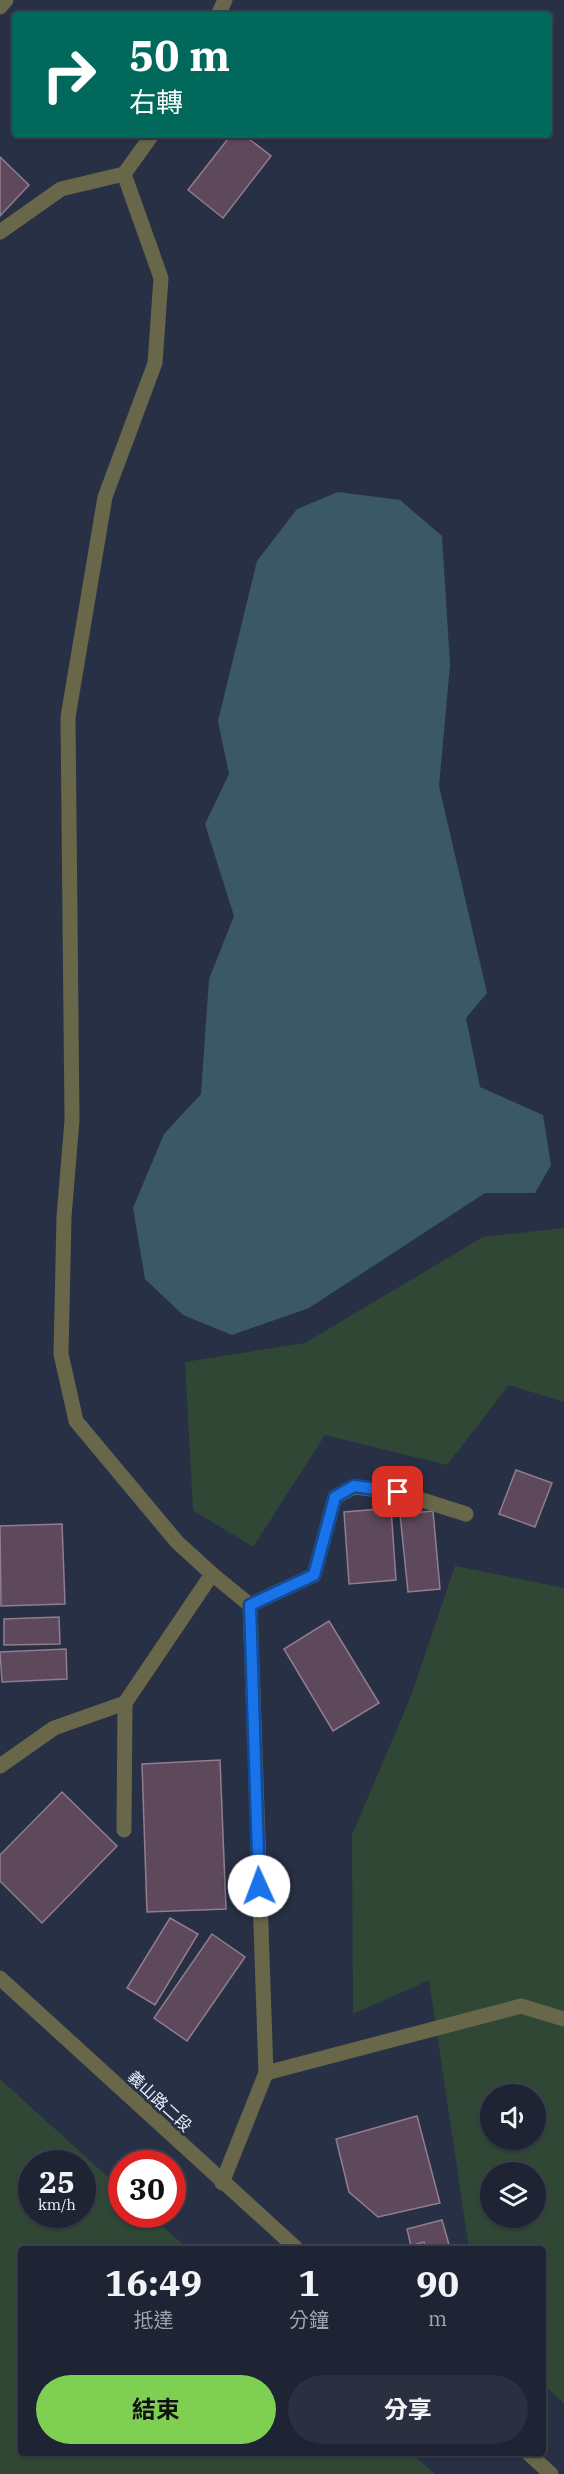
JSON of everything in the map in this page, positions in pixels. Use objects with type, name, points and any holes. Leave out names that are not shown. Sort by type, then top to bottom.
[{"type":"street","points":[[0,7],[6,0]]},
{"type":"street","points":[[0,232],[62,189],[124,174],[150,138]]},
{"type":"street","points":[[124,174],[161,278],[155,363],[105,497],[68,717],[72,1120],[64,1217],[62,1354],[76,1421],[177,1542],[250,1605],[266,2073],[222,2183]]},
{"type":"street","points":[[250,1605],[314,1575],[335,1497],[354,1486],[398,1492],[466,1514]]},
{"type":"street","points":[[124,1830],[125,1702],[212,1574]]},
{"type":"street","points":[[0,1766],[54,1728],[125,1702]]},
{"type":"street","name":"義山路二段","points":[[0,1978],[222,2183],[294,2246]]},
{"type":"street","points":[[266,2073],[521,2006],[564,2019]]},
{"type":"street","points":[[532,2456],[552,2474]]},
{"type":"green space","points":[[564,1228],[564,1402],[509,1385],[447,1465],[325,1435],[253,1547],[193,1510],[185,1362],[305,1343],[483,1237]]},
{"type":"green space","points":[[455,1566],[564,1588],[564,2403],[546,2387],[546,2246],[469,2246],[429,1980],[353,2014],[352,1835],[411,1696]]},
{"type":"green space","points":[[0,2079],[78,2150],[18,2150],[18,2228],[96,2228],[96,2166],[108,2177],[108,2228],[165,2228],[185,2246],[18,2246],[18,2456],[414,2456],[435,2474],[0,2474]]},
{"type":"water","points":[[338,492],[400,500],[442,536],[450,665],[439,786],[487,993],[466,1018],[480,1087],[543,1115],[551,1165],[535,1193],[485,1193],[309,1308],[232,1335],[183,1315],[145,1279],[133,1208],[164,1134],[201,1094],[209,979],[234,916],[205,824],[229,774],[218,721],[257,561],[297,509]]},
{"type":"building","points":[[229,138],[248,138],[271,156],[223,218],[188,190]]},
{"type":"building","points":[[0,157],[29,185],[0,216]]},
{"type":"building","points":[[516,1470],[552,1483],[535,1527],[499,1514]]},
{"type":"building","points":[[391,1508],[396,1580],[349,1584],[344,1512]]},
{"type":"building","points":[[433,1511],[440,1589],[408,1592],[400,1514]]},
{"type":"building","points":[[62,1524],[65,1604],[1,1606],[0,1526]]},
{"type":"building","points":[[59,1617],[60,1644],[4,1645],[4,1619]]},
{"type":"building","points":[[329,1621],[379,1703],[333,1731],[284,1649]]},
{"type":"building","points":[[66,1649],[67,1679],[2,1682],[0,1652]]},
{"type":"building","points":[[220,1760],[226,1909],[147,1912],[142,1764]]},
{"type":"building","points":[[62,1792],[117,1846],[42,1923],[0,1881],[0,1855]]},
{"type":"building","points":[[170,1918],[198,1934],[155,2005],[127,1988]]},
{"type":"building","points":[[212,1934],[245,1957],[187,2041],[154,2018]]},
{"type":"building","points":[[417,2116],[440,2203],[378,2217],[349,2192],[336,2139]]},
{"type":"building","points":[[442,2220],[449,2246],[425,2246],[424,2242],[411,2246],[407,2229]]},
{"type":"route","points":[[259,1886],[250,1605],[314,1575],[335,1497],[354,1486],[398,1492]]}]
